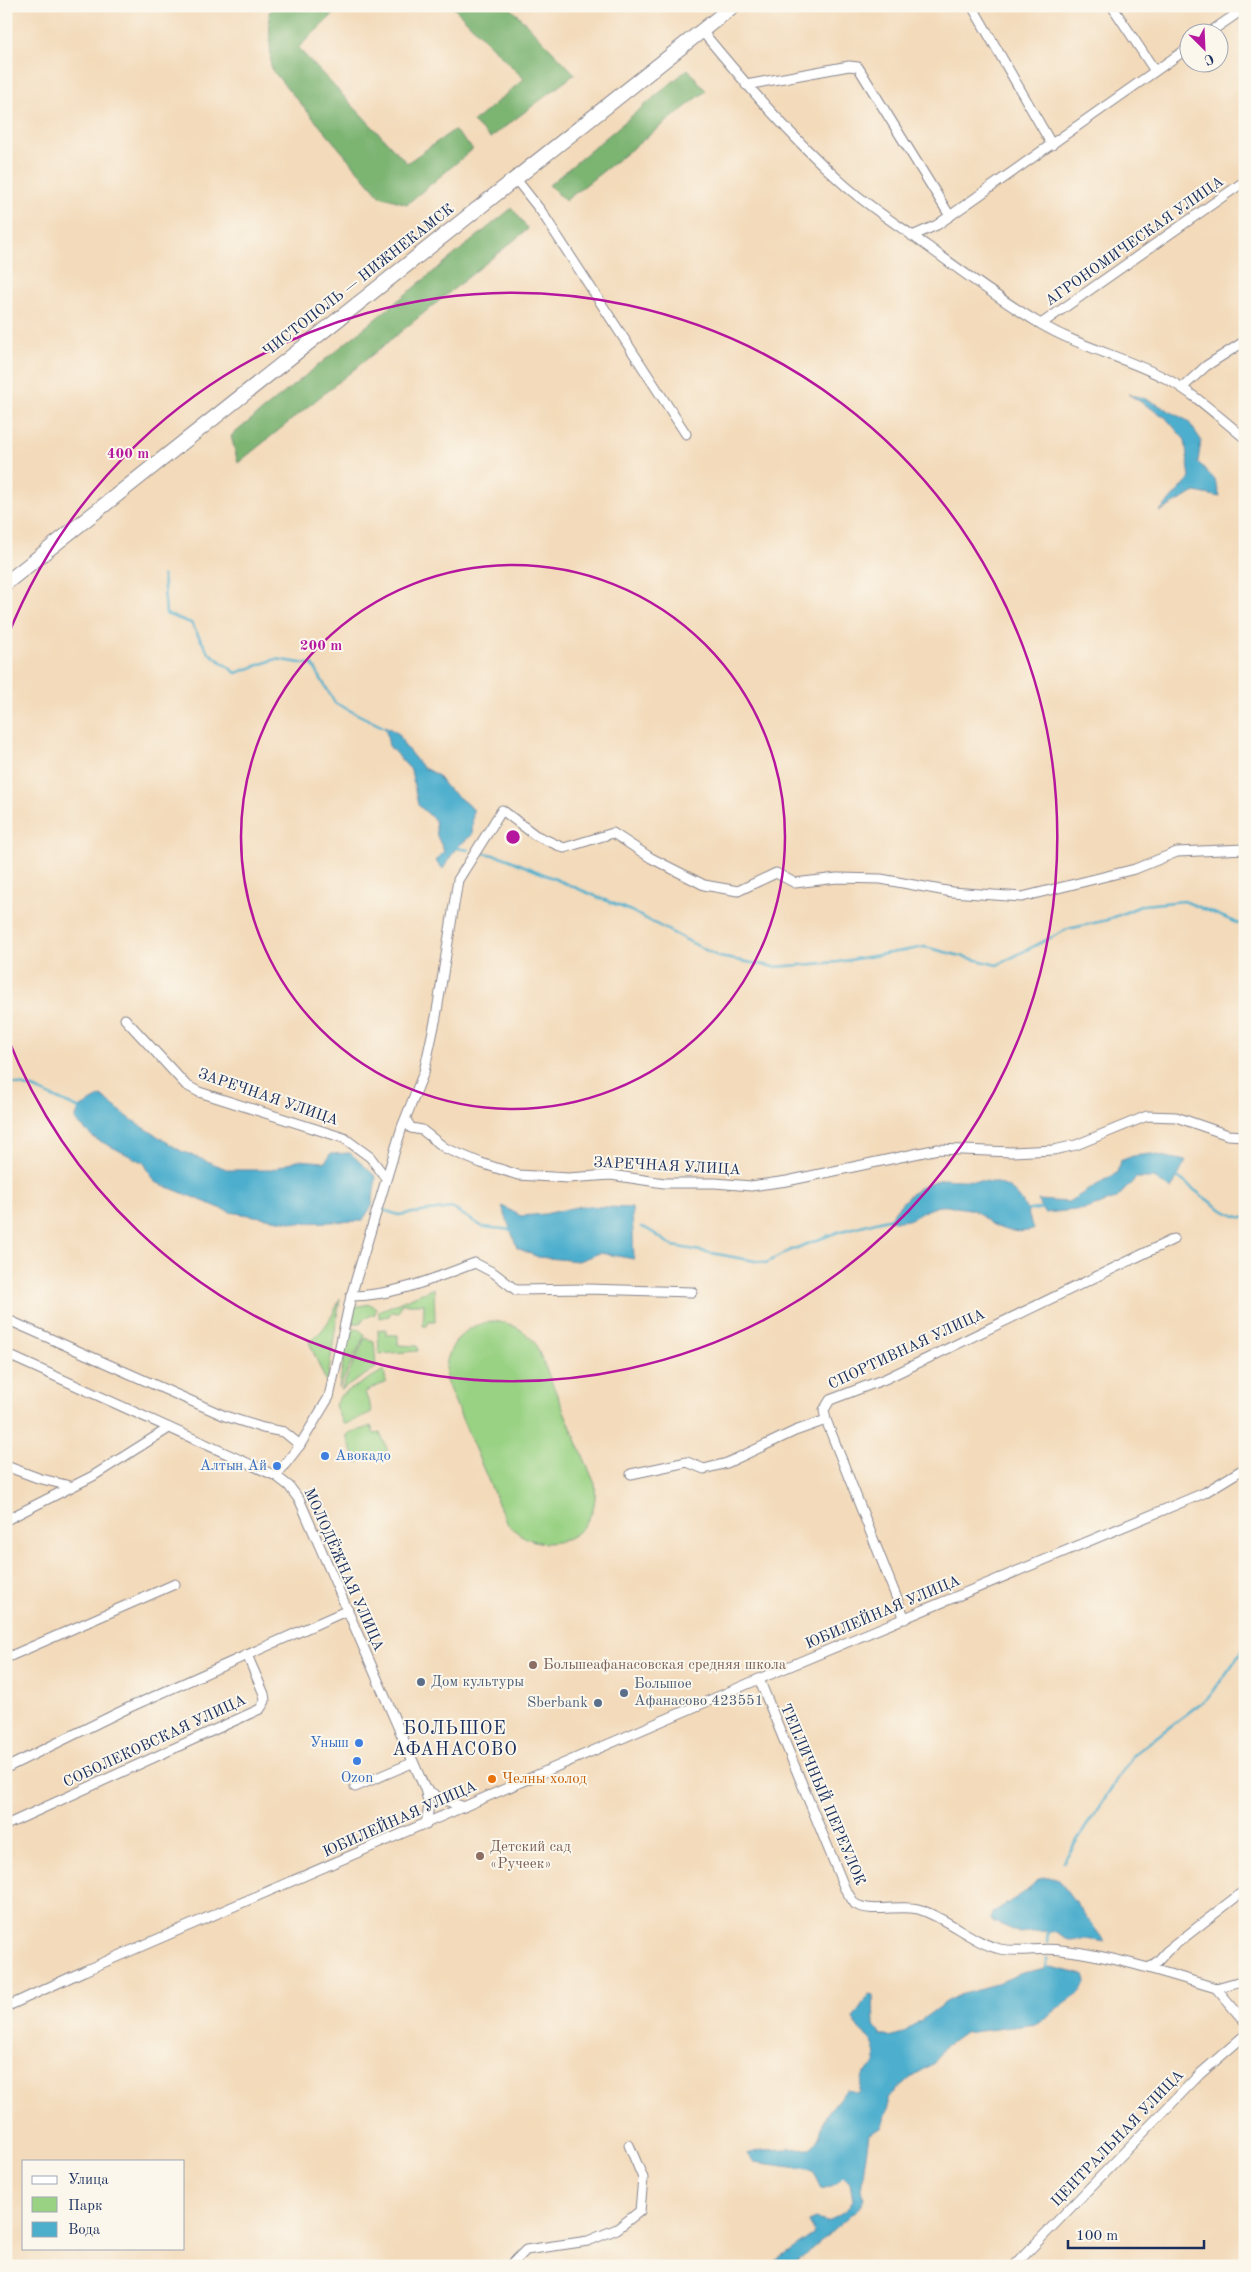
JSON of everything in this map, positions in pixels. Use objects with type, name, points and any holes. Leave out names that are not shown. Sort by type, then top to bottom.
[{"type":"main road","name":"ЧИСТОПОЛЬ — НИЖНЕКАМСК","points":[[6,583],[733,6]]},
{"type":"street","points":[[972,6],[1052,145]]},
{"type":"street","points":[[1112,6],[1155,71]]},
{"type":"street","points":[[1225,22],[1245,8]]},
{"type":"street","points":[[702,31],[746,86],[840,181],[912,236],[1005,302],[1041,324],[1067,338],[1118,358],[1182,388],[1245,438]]},
{"type":"street","points":[[912,236],[937,225],[1178,55]]},
{"type":"street","points":[[746,86],[849,66],[858,67],[950,216]]},
{"type":"street","points":[[515,178],[541,211],[686,434]]},
{"type":"street","name":"АГРОНОМИЧЕСКАЯ УЛИЦА","points":[[1041,324],[1245,181]]},
{"type":"street","points":[[1182,388],[1206,366],[1245,341]]},
{"type":"street","points":[[276,1476],[300,1445],[329,1397],[351,1296],[402,1127],[424,1072],[436,1017],[458,880],[502,810],[535,835],[564,848],[613,833],[651,858],[704,885],[738,891],[776,873],[795,883],[836,878],[881,879],[952,892],[1022,897],[1135,870],[1177,852],[1245,849]]},
{"type":"street","name":"ЗАРЕЧНАЯ УЛИЦА","points":[[125,1019],[186,1085],[199,1092],[344,1138],[370,1156],[386,1178]]},
{"type":"street","name":"ЗАРЕЧНАЯ УЛИЦА","points":[[406,1120],[411,1128],[422,1130],[445,1148],[481,1163],[518,1175],[568,1178],[611,1175],[664,1183],[715,1183],[751,1186],[787,1181],[938,1149],[1012,1152],[1054,1150],[1076,1146],[1147,1116],[1176,1117],[1228,1135],[1245,1136]]},
{"type":"street","name":"СПОРТИВНАЯ УЛИЦА","points":[[826,1420],[824,1410],[830,1400],[885,1379],[1174,1239]]},
{"type":"street","points":[[351,1296],[362,1296],[420,1285],[476,1263],[494,1272],[516,1290],[587,1289],[692,1292]]},
{"type":"street","points":[[6,1319],[225,1416],[284,1432],[300,1445]]},
{"type":"street","name":"МОЛОДЁЖНАЯ УЛИЦА","points":[[6,1354],[276,1476],[289,1486],[300,1501],[425,1789],[429,1805],[426,1825]]},
{"type":"street","points":[[631,1474],[687,1462],[704,1468],[728,1463],[795,1431],[826,1420],[905,1619]]},
{"type":"street","points":[[6,1520],[93,1476],[169,1428]]},
{"type":"street","points":[[6,1466],[38,1478],[70,1486]]},
{"type":"street","name":"ЮБИЛЕЙНАЯ УЛИЦА","points":[[6,2007],[84,1971],[426,1825],[759,1679],[1204,1493],[1245,1468]]},
{"type":"street","points":[[6,1658],[176,1584]]},
{"type":"street","points":[[6,1768],[128,1708],[348,1610]]},
{"type":"street","name":"СОБОЛЕКОВСКАЯ УЛИЦА","points":[[6,1825],[260,1709],[265,1701],[264,1694],[247,1655]]},
{"type":"street","name":"ТЕПЛИЧНЫЙ ПЕРЕУЛОК","points":[[759,1679],[845,1889],[854,1904],[871,1908],[902,1907],[917,1909],[958,1927],[983,1943],[1000,1949],[1024,1951],[1059,1950],[1150,1967],[1216,1988]]},
{"type":"street","points":[[355,1787],[412,1762]]},
{"type":"street","points":[[425,1789],[442,1799],[464,1807]]},
{"type":"street","points":[[1150,1967],[1158,1962],[1167,1951],[1245,1890]]},
{"type":"street","points":[[1167,1951],[1167,1972]]},
{"type":"street","points":[[1245,1980],[1216,1988],[1245,2022]]},
{"type":"street","name":"ЦЕНТРАЛЬНАЯ УЛИЦА","points":[[1014,2266],[1200,2074],[1245,2035]]},
{"type":"street","points":[[510,2266],[526,2250],[588,2241],[616,2229],[640,2211],[643,2178],[629,2145]]},
{"type":"green space","points":[[276,6],[342,6],[298,48],[407,163],[454,130],[473,149],[407,204],[380,196],[271,69],[269,12]]},
{"type":"green space","points":[[452,6],[509,6],[575,74],[490,138],[473,122],[524,79]]},
{"type":"green space","points":[[688,69],[706,91],[565,201],[549,185]]},
{"type":"green space","points":[[512,208],[528,229],[238,463],[231,436]]},
{"type":"green space","points":[[434,1288],[435,1321],[429,1321],[427,1326],[423,1326],[424,1304],[401,1304],[399,1313],[391,1312],[389,1316],[379,1318],[379,1311]]},
{"type":"green space","points":[[340,1298],[327,1384],[309,1342],[328,1322]]},
{"type":"green space","points":[[370,1304],[376,1308],[375,1314],[363,1319],[361,1323],[351,1323],[353,1307]]},
{"type":"green space","points":[[494,1321],[506,1323],[517,1328],[535,1343],[595,1484],[594,1503],[589,1519],[579,1531],[566,1539],[552,1543],[536,1541],[520,1535],[506,1522],[446,1381],[448,1359],[456,1340],[482,1323]]},
{"type":"green space","points":[[351,1329],[359,1329],[365,1335],[339,1388],[348,1332]]},
{"type":"green space","points":[[386,1329],[386,1335],[398,1335],[398,1345],[417,1346],[418,1351],[379,1354],[378,1330]]},
{"type":"green space","points":[[365,1338],[374,1341],[376,1368],[341,1390]]},
{"type":"green space","points":[[384,1370],[386,1382],[365,1392],[372,1412],[346,1424],[342,1423],[335,1405],[341,1395]]},
{"type":"green space","points":[[371,1426],[374,1434],[380,1433],[388,1451],[357,1463],[346,1435]]},
{"type":"water","points":[[1128,394],[1149,400],[1188,421],[1201,440],[1198,462],[1215,480],[1220,497],[1195,492],[1159,512],[1190,478],[1185,440],[1165,417]]},
{"type":"water","points":[[385,726],[399,734],[404,745],[422,767],[437,775],[446,787],[473,809],[472,835],[456,848],[443,869],[435,861],[444,851],[437,836],[435,820],[418,805],[411,770],[389,746]]},
{"type":"water","points":[[101,1096],[132,1120],[181,1151],[229,1170],[272,1170],[297,1160],[325,1162],[330,1154],[350,1153],[376,1177],[372,1206],[362,1221],[297,1223],[230,1212],[155,1182],[144,1163],[94,1138],[75,1120],[79,1108]]},
{"type":"water","points":[[1151,1154],[1186,1161],[1171,1189],[1154,1178],[1136,1178],[1116,1199],[1086,1209],[1045,1213],[1038,1200],[1068,1202],[1117,1173],[1120,1161],[1133,1156]]},
{"type":"water","points":[[944,1179],[989,1182],[1001,1184],[1011,1189],[1020,1198],[1027,1211],[1033,1230],[1020,1232],[1003,1229],[991,1224],[972,1210],[947,1206],[935,1207],[904,1221],[888,1220],[912,1194],[934,1181]]},
{"type":"water","points":[[502,1206],[521,1216],[545,1214],[581,1206],[632,1208],[634,1259],[600,1253],[578,1261],[538,1257],[517,1248]]},
{"type":"water","points":[[1044,1877],[1058,1879],[1105,1942],[1085,1939],[1070,1940],[1057,1933],[1042,1931],[1020,1933],[990,1920],[992,1913],[1028,1890],[1037,1880]]},
{"type":"water","points":[[1051,1967],[1085,1975],[1086,1982],[1080,1992],[1037,2024],[964,2033],[944,2047],[934,2063],[915,2074],[888,2098],[888,2110],[881,2128],[869,2134],[861,2189],[864,2198],[858,2209],[792,2266],[768,2266],[814,2234],[808,2222],[815,2219],[828,2222],[847,2209],[853,2200],[850,2183],[843,2176],[834,2185],[822,2189],[814,2172],[807,2169],[753,2162],[747,2154],[761,2150],[811,2148],[819,2136],[829,2111],[847,2089],[859,2093],[863,2075],[876,2063],[874,2045],[860,2031],[853,2018],[869,1994],[873,1995],[874,2025],[881,2035],[889,2037],[903,2033],[946,2002],[962,1994],[986,1988],[1022,1973]]},
{"type":"waterway","points":[[163,575],[166,614],[191,623],[208,652],[236,673],[276,659],[313,665],[335,703],[387,729]]},
{"type":"waterway","points":[[455,845],[456,848],[468,850]]},
{"type":"waterway","points":[[484,853],[503,857],[631,911],[719,957],[775,967],[838,962],[925,947],[997,965],[1068,929],[1107,920],[1143,905],[1184,901],[1245,926]]},
{"type":"waterway","points":[[6,1082],[33,1088],[80,1109]]},
{"type":"waterway","points":[[1176,1176],[1218,1207],[1236,1216],[1245,1218]]},
{"type":"waterway","points":[[384,1210],[398,1215],[452,1208],[483,1227],[513,1230]]},
{"type":"waterway","points":[[1023,1211],[1045,1208]]},
{"type":"waterway","points":[[641,1227],[649,1230],[673,1246],[766,1263],[789,1251],[838,1232],[891,1218]]},
{"type":"waterway","points":[[1063,1862],[1133,1755],[1210,1696],[1245,1647]]},
{"type":"waterway","points":[[1047,1943],[1048,1929]]},
{"type":"waterway","points":[[1047,1958],[1047,1970]]},
{"type":"place","name":"Авокадо","points":[[325,1456]]},
{"type":"place","name":"Алтын Ай","points":[[277,1466]]},
{"type":"place","name":"Большеафанасовская средняя школа","points":[[533,1665]]},
{"type":"place","name":"Дом культуры","points":[[421,1682]]},
{"type":"place","name":"Большое Афанасово 423551","points":[[624,1693]]},
{"type":"place","name":"Sberbank","points":[[598,1703]]},
{"type":"place","name":"Уныш","points":[[359,1743]]},
{"type":"place","name":"Ozon","points":[[357,1761]]},
{"type":"place","name":"Челны холод","points":[[492,1779]]},
{"type":"place","name":"Детский сад «Ручеек»","points":[[480,1856]]},
{"type":"district","name":"БОЛЬШОЕ АФАНАСОВО","points":[[455,1739]]}]
